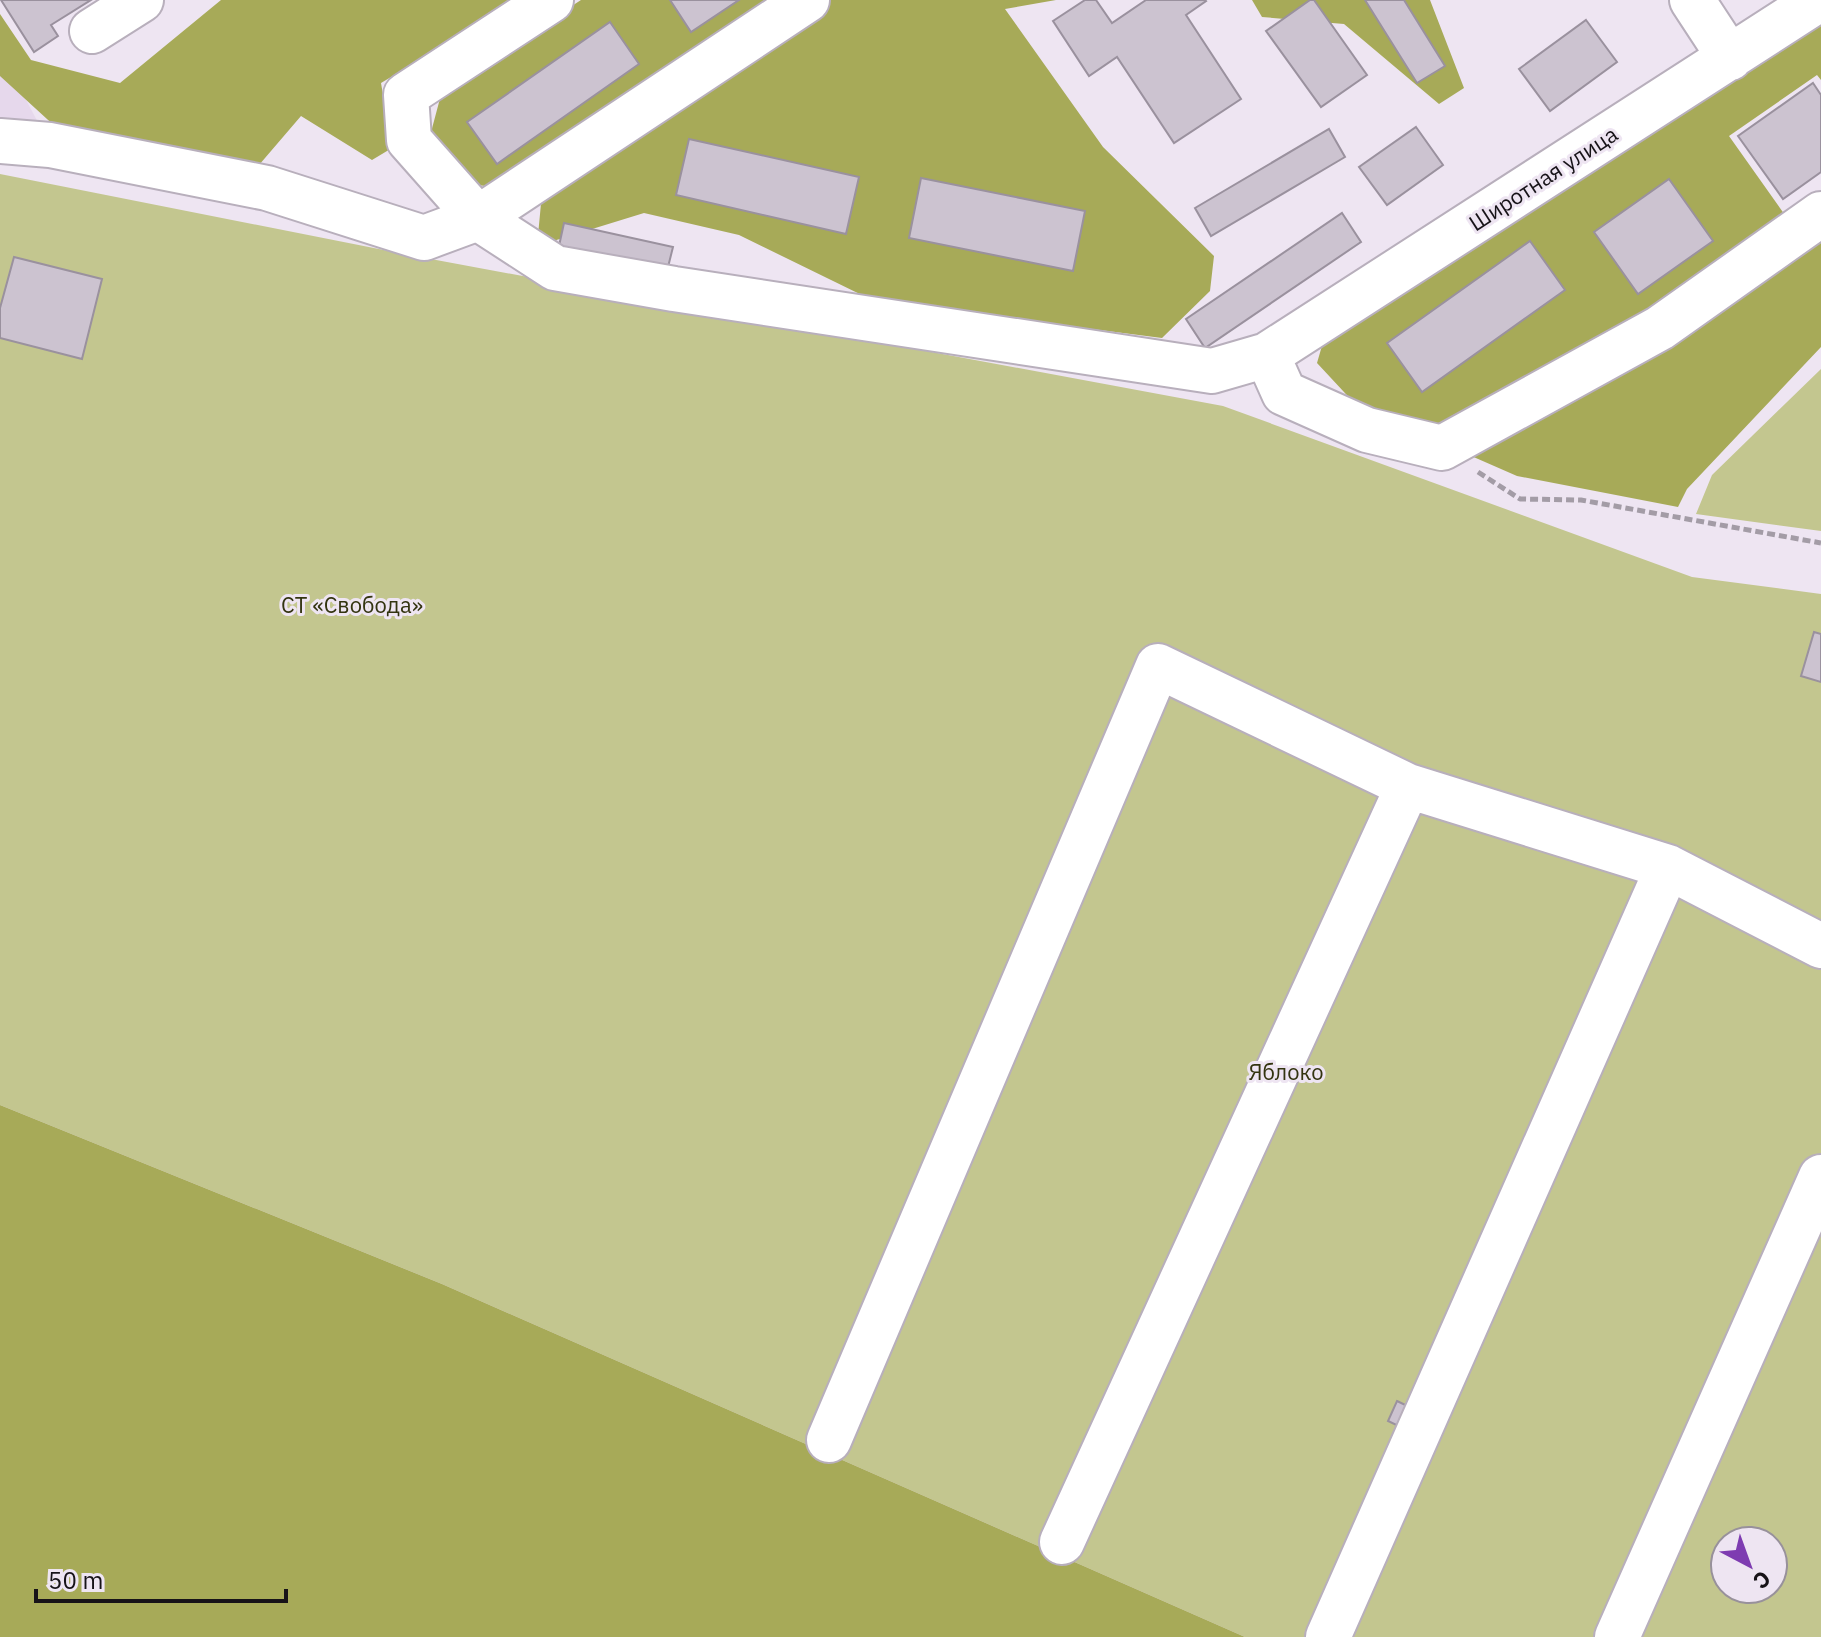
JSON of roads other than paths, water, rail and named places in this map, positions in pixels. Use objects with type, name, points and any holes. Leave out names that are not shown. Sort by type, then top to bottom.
[{"type":"street","points":[[92,31],[141,0]]},
{"type":"street","name":"Широтная улица","points":[[551,0],[406,95],[409,140],[478,218],[555,268],[1212,371],[1267,355],[1818,0]]},
{"type":"street","points":[[1,139],[50,145],[267,188],[424,238],[478,218],[807,0]]},
{"type":"street","points":[[1692,0],[1730,58]]},
{"type":"street","points":[[1267,355],[1284,393],[1367,430],[1442,448],[1660,328],[1821,214]]},
{"type":"street","points":[[829,1440],[1158,666],[1408,786],[1668,867],[1821,946]]},
{"type":"street","points":[[1062,1542],[1408,786]]},
{"type":"street","points":[[1328,1637],[1668,867]]},
{"type":"street","points":[[1617,1637],[1821,1177]]},
{"type":"park label","name":"СТ «Свобода»","points":[[352,604]]},
{"type":"park label","name":"Яблоко","points":[[1286,1071]]}]
